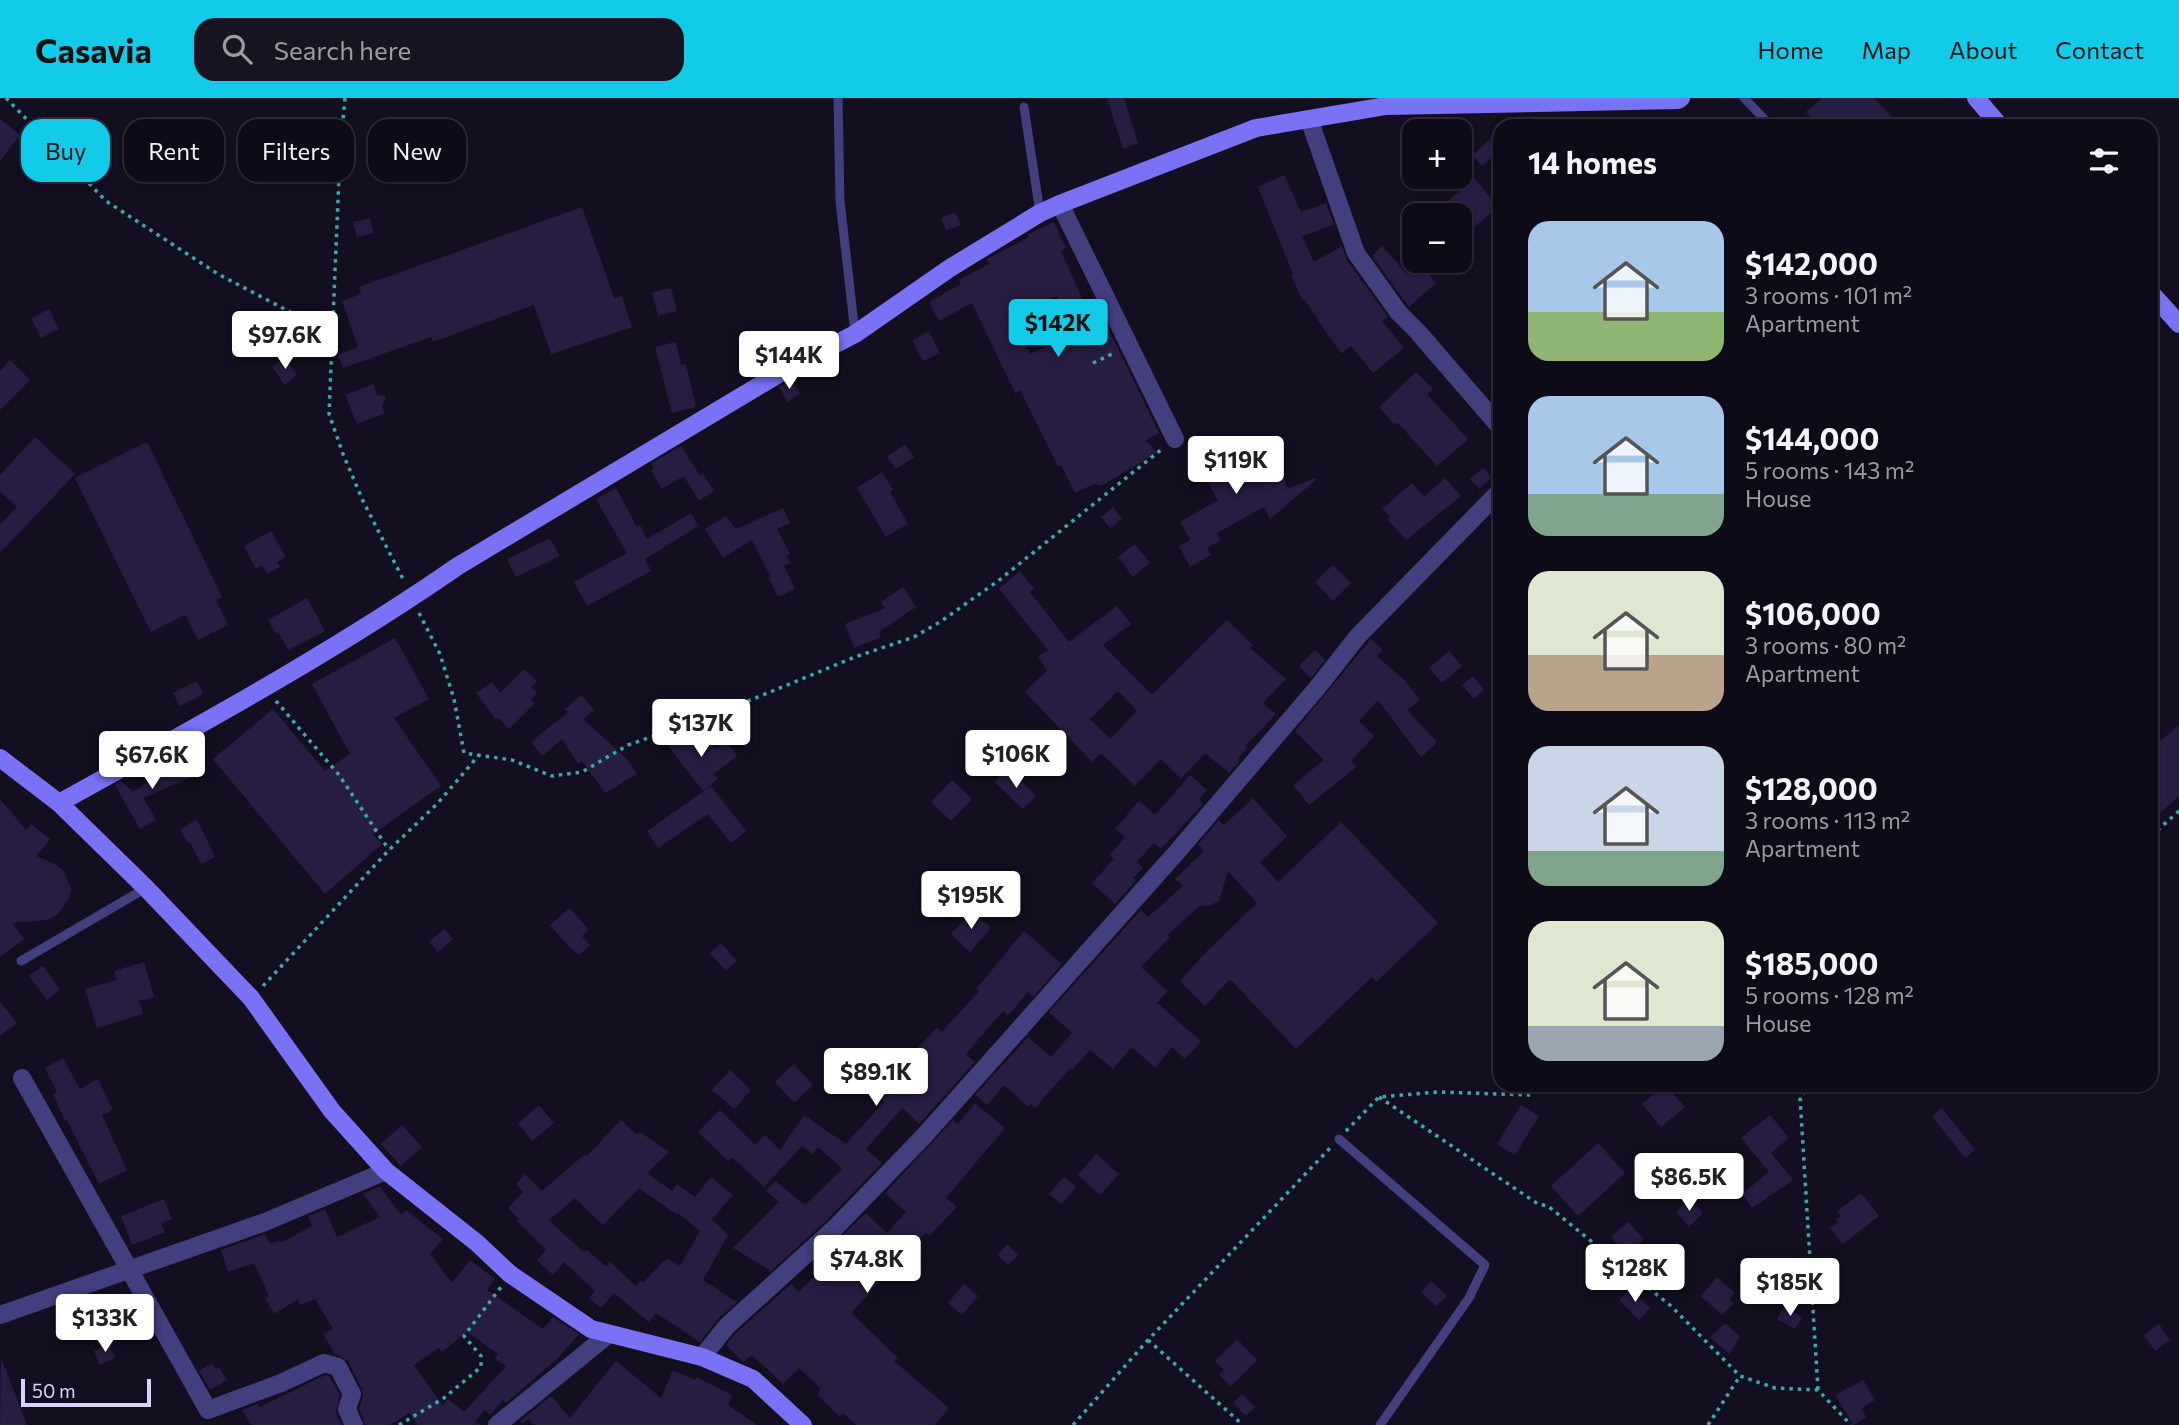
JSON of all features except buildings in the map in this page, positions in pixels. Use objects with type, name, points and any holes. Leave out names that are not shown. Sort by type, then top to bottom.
[{"type":"street","points":[[59,803],[265,687],[411,598],[458,566],[771,379],[855,334],[950,268],[1040,213],[1060,204],[1256,128],[1386,106],[1681,98]]},
{"type":"street","points":[[1976,98],[1994,119]]},
{"type":"street","points":[[1309,119],[1356,253],[1399,313],[1418,331],[1493,419]]},
{"type":"street","points":[[1060,204],[1175,439]]},
{"type":"street","points":[[2158,301],[2179,324]]},
{"type":"street","points":[[702,1357],[727,1326],[835,1228],[924,1136],[1176,853],[1358,636],[1493,498]]},
{"type":"street","points":[[0,758],[59,803],[146,888],[251,998],[332,1111],[386,1171],[477,1243],[510,1274],[591,1329],[702,1357],[753,1379],[803,1425]]},
{"type":"street","points":[[22,1078],[208,1410],[281,1383],[324,1363],[338,1367],[352,1394],[347,1409],[354,1425]]},
{"type":"street","points":[[0,1315],[265,1222],[386,1171]]},
{"type":"street","points":[[497,1425],[609,1334]]},
{"type":"lane","points":[[838,98],[841,201],[855,334]]},
{"type":"lane","points":[[1744,98],[1764,119]]},
{"type":"lane","points":[[1024,107],[1040,213]]},
{"type":"lane","points":[[21,961],[146,888]]},
{"type":"lane","points":[[1339,1139],[1485,1265],[1469,1298],[1380,1425]]},
{"type":"path","points":[[6,98],[106,201],[218,274],[332,334]]},
{"type":"path","points":[[345,98],[340,153],[329,414],[362,501],[440,654],[454,699],[464,753],[512,760],[552,776],[582,772],[628,745],[719,713],[855,657],[914,637],[998,581],[1175,439]]},
{"type":"path","points":[[1093,363],[1130,346]]},
{"type":"path","points":[[265,687],[339,775],[389,850]]},
{"type":"path","points":[[251,998],[389,850],[437,804],[479,755]]},
{"type":"path","points":[[2158,829],[2179,811]]},
{"type":"path","points":[[1073,1425],[1148,1340],[1379,1097],[1438,1092],[1530,1095]]},
{"type":"path","points":[[1805,1092],[1800,1097],[1818,1390],[1851,1425]]},
{"type":"path","points":[[1379,1097],[1538,1204],[1548,1206],[1671,1306],[1740,1376],[1775,1388],[1818,1390]]},
{"type":"path","points":[[399,1425],[444,1398],[481,1367],[481,1356],[464,1336],[510,1274]]},
{"type":"path","points":[[1148,1340],[1243,1425]]},
{"type":"path","points":[[1708,1425],[1740,1376]]}]
